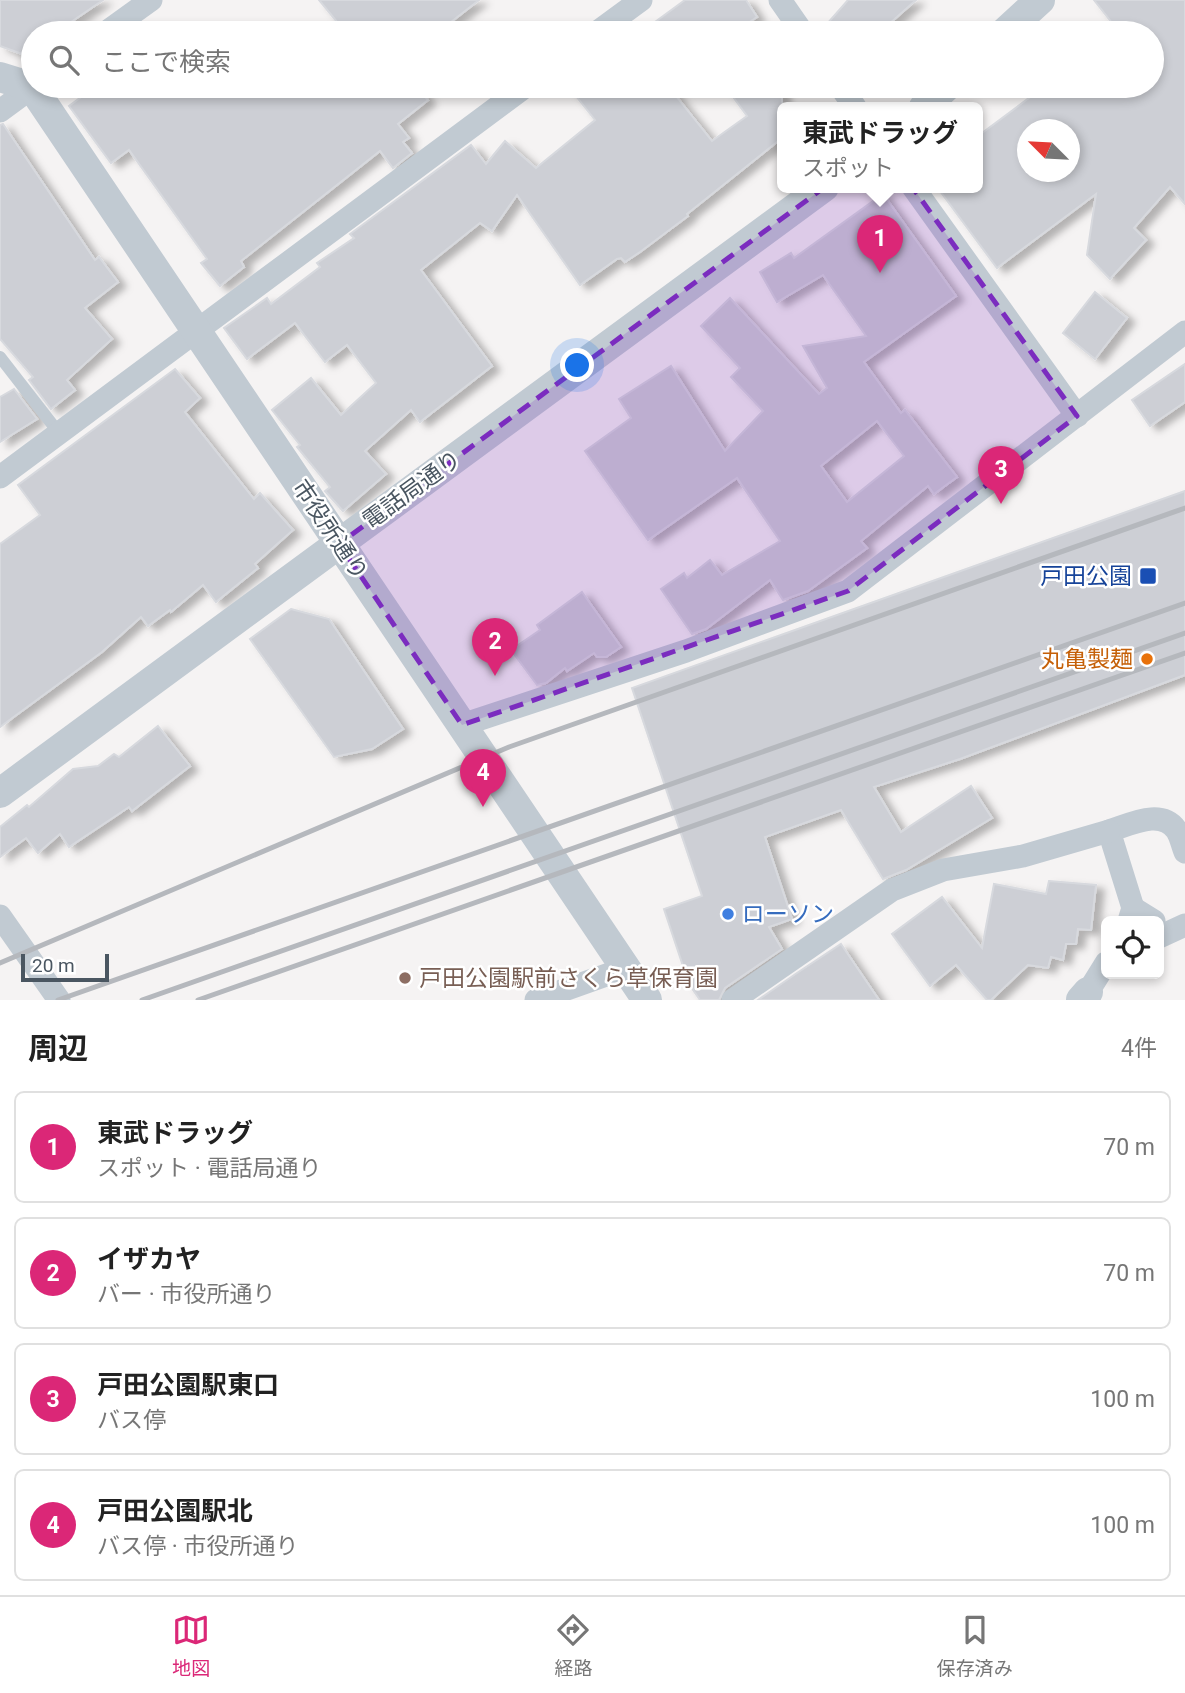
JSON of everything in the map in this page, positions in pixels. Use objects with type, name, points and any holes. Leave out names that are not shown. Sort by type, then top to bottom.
[{"type":"street","points":[[122,21],[151,0]]},
{"type":"street","points":[[612,21],[641,0]]},
{"type":"street","points":[[780,0],[795,21]]},
{"type":"street","points":[[1017,21],[1040,0]]},
{"type":"street","points":[[0,77],[21,83]]},
{"type":"street","points":[[0,111],[21,96]]},
{"type":"street","name":"市役所通り","points":[[40,98],[196,333],[648,1000]]},
{"type":"street","points":[[0,477],[510,98]]},
{"type":"street","name":"電話局通り","points":[[0,793],[816,193]]},
{"type":"street","points":[[917,193],[1077,416]]},
{"type":"street","points":[[462,725],[686,651],[848,591],[1185,332]]},
{"type":"street","points":[[733,1000],[892,890],[943,870],[1023,856],[1150,818],[1170,823],[1177,831],[1185,852]]},
{"type":"street","points":[[1109,831],[1131,915]]},
{"type":"street","points":[[0,916],[59,1000]]},
{"type":"street","points":[[536,1000],[626,968]]},
{"type":"street","points":[[1092,988],[1101,972]]},
{"type":"lane","points":[[0,357],[59,433]]},
{"type":"highlighted area","points":[[882,145],[1077,416],[848,591],[462,725],[339,544]]},
{"type":"building","points":[[0,0],[103,0],[72,21],[21,21],[21,54],[0,46]]},
{"type":"building","points":[[319,0],[479,0],[452,21],[336,21]]},
{"type":"building","points":[[685,0],[746,0],[757,17],[751,21],[656,21]]},
{"type":"building","points":[[848,0],[916,0],[892,21],[830,21]]},
{"type":"building","points":[[1094,0],[1185,0],[1185,204],[1170,187],[1134,228],[1146,240],[1110,279],[1087,255],[1096,194],[997,268],[941,193],[983,193],[983,132],[1029,98],[1164,98],[1164,21],[1111,21]]},
{"type":"building","points":[[80,98],[428,100],[398,124],[409,138],[403,142],[412,153],[393,168],[380,151],[241,261],[244,267],[220,286],[201,263],[207,259],[129,150],[111,163],[69,106]]},
{"type":"building","points":[[578,98],[678,98],[712,141],[747,116],[734,98],[782,98],[782,102],[777,102],[777,142],[640,252],[625,262],[621,258],[617,259],[580,285],[517,195],[492,231],[480,223],[421,270],[492,366],[420,422],[411,410],[365,451],[386,474],[343,511],[325,491],[330,487],[297,447],[300,445],[272,410],[311,378],[341,415],[376,383],[347,345],[325,362],[295,323],[247,359],[224,328],[267,298],[271,304],[320,267],[317,263],[354,238],[350,234],[471,145],[486,164],[505,141],[536,168],[595,120]]},
{"type":"building","points":[[3,124],[95,260],[99,257],[118,282],[85,308],[112,339],[67,380],[75,390],[51,409],[29,380],[33,377],[0,339],[0,125]]},
{"type":"building","points":[[883,194],[956,296],[864,362],[901,413],[905,410],[957,477],[934,494],[928,486],[861,541],[867,548],[808,591],[783,600],[770,580],[706,629],[692,634],[661,589],[684,573],[687,578],[710,560],[722,575],[780,541],[737,478],[648,540],[585,451],[631,418],[619,399],[671,366],[725,451],[763,411],[731,377],[740,368],[701,326],[730,298],[819,394],[827,388],[803,346],[866,336],[823,275],[777,302],[760,272],[791,253],[794,258]],"holes":[[[877,421],[904,456],[847,502],[821,466]]]},
{"type":"building","points":[[1095,292],[1127,318],[1095,359],[1063,333]]},
{"type":"building","points":[[1185,364],[1185,402],[1150,426],[1132,400]]},
{"type":"building","points":[[175,369],[200,398],[185,412],[254,499],[260,493],[293,530],[255,564],[258,568],[216,602],[203,585],[171,612],[170,610],[148,626],[141,617],[102,652],[0,727],[0,544],[40,515],[18,485]]},
{"type":"building","points":[[14,389],[37,419],[0,442],[0,397]]},
{"type":"building","points":[[1185,491],[1185,675],[960,759],[874,787],[901,832],[971,786],[992,818],[906,870],[883,879],[841,810],[765,837],[792,919],[769,927],[782,949],[725,988],[719,1000],[700,1000],[689,984],[664,909],[702,896],[632,688]]},
{"type":"building","points":[[582,592],[621,647],[606,657],[597,657],[594,653],[567,671],[565,668],[546,683],[537,685],[511,650],[540,630],[537,625]]},
{"type":"building","points":[[291,609],[329,619],[403,729],[372,749],[334,757],[250,639]]},
{"type":"building","points":[[158,726],[190,766],[132,811],[129,807],[69,847],[60,834],[38,853],[26,838],[0,857],[0,827],[27,805],[29,807],[73,769],[98,766],[114,754],[119,757]]},
{"type":"building","points":[[1049,881],[1096,885],[1091,930],[1078,929],[1076,944],[1066,944],[1063,960],[1051,957],[1048,968],[1028,965],[991,1000],[987,1000],[956,965],[930,986],[892,934],[942,897],[982,948],[994,884],[1046,894]]},
{"type":"building","points":[[841,944],[879,1000],[758,1000],[797,973]]},
{"type":"railway","points":[[0,963],[509,747],[1185,508]]},
{"type":"railway","points":[[58,1000],[1185,603]]},
{"type":"railway","points":[[142,1000],[1185,633]]},
{"type":"railway","points":[[198,1000],[1185,653]]},
{"type":"place","name":"東武ドラッグ","points":[[880,273]]},
{"type":"place","name":"戸田公園駅東口","points":[[1001,504]]},
{"type":"place","name":"戸田公園","points":[[1148,576]]},
{"type":"place","name":"丸亀製麺","points":[[1147,659]]},
{"type":"place","name":"イザカヤ","points":[[495,676]]},
{"type":"place","name":"戸田公園駅北","points":[[483,807]]},
{"type":"place","name":"ローソン","points":[[728,914]]},
{"type":"place","name":"戸田公園駅前さくら草保育園","points":[[405,978]]}]
